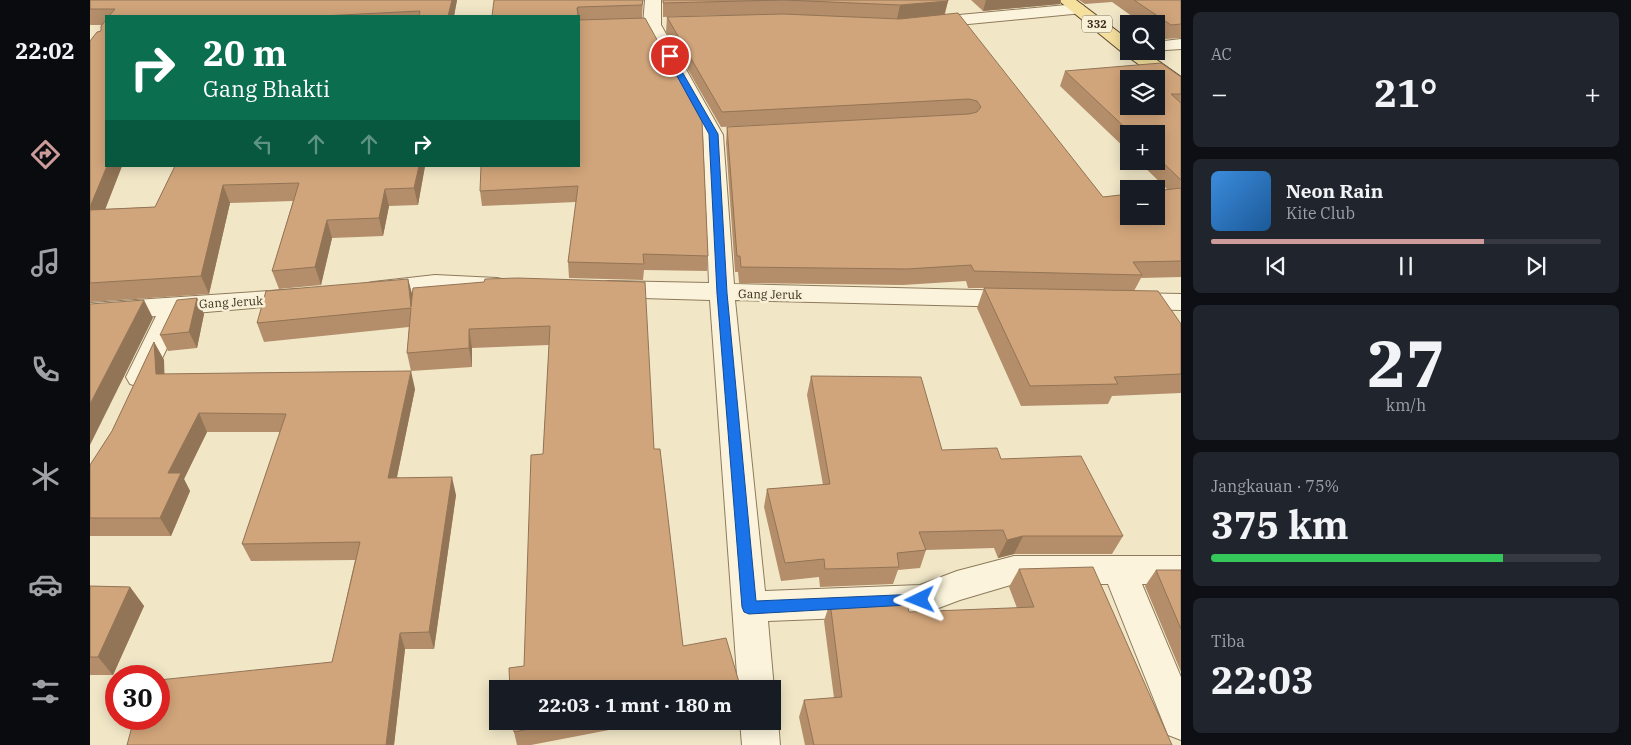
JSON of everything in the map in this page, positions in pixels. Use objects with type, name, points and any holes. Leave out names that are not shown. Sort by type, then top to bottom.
[{"type":"main road","name":"332","points":[[1071,5],[1120,42]]},
{"type":"main road","points":[[1145,60],[1181,86]]},
{"type":"street","points":[[906,25],[1071,5]]},
{"type":"street","points":[[653,19],[723,134],[722,293],[755,680]]},
{"type":"street","points":[[1165,46],[1181,44]]},
{"type":"street","points":[[351,292],[435,283],[524,286]]},
{"type":"street","name":"Gang Jeruk","points":[[583,289],[1041,300]]},
{"type":"street","name":"Gang Jeruk","points":[[90,312],[267,300],[322,294]]},
{"type":"street","points":[[1101,301],[1181,302]]},
{"type":"street","points":[[127,404],[174,305]]},
{"type":"street","points":[[749,607],[920,600],[958,586],[1014,570],[1181,570]]},
{"type":"street","points":[[1119,570],[1181,722]]},
{"type":"street","points":[[760,730],[761,745]]},
{"type":"building","points":[[90,0],[452,0],[448,15],[419,15],[420,11],[342,15],[110,15],[115,9],[90,9]]},
{"type":"building","points":[[494,0],[643,0],[642,5],[578,7],[578,15],[492,15]]},
{"type":"building","points":[[663,0],[783,0],[663,3]]},
{"type":"building","points":[[783,0],[947,0],[948,1],[900,5]]},
{"type":"building","points":[[1134,0],[1181,0],[1181,24],[1171,25],[1165,21],[1165,15],[1156,15]]},
{"type":"building","points":[[958,13],[1103,197],[1120,195],[1120,225],[1165,225],[1165,190],[1181,188],[1181,261],[1133,262],[1142,275],[974,271],[971,265],[907,269],[741,267],[740,256],[737,256],[727,127],[969,114],[977,112],[981,107],[977,101],[969,99],[722,112],[667,17],[783,14],[900,19]]},
{"type":"building","points":[[645,18],[702,121],[708,256],[643,254],[644,264],[568,262],[578,186],[480,191],[481,167],[580,167],[580,20]]},
{"type":"building","points":[[105,21],[105,167],[107,167],[90,207],[90,41],[97,32],[101,31],[101,26]]},
{"type":"building","points":[[1161,63],[1181,77],[1181,94],[1171,94],[1181,103],[1181,180],[1165,165],[1165,125],[1122,125],[1065,71]]},
{"type":"building","points":[[175,167],[419,167],[414,188],[385,189],[379,218],[327,220],[315,267],[272,271],[299,183],[223,185],[201,276],[90,283],[90,210],[155,207]]},
{"type":"building","points":[[518,278],[645,282],[654,449],[660,449],[683,646],[726,638],[738,680],[510,680],[509,668],[524,666],[531,455],[543,454],[550,326],[469,329],[469,348],[407,353],[411,308],[257,323],[266,291],[408,279],[411,307],[413,288],[484,282],[485,279]]},
{"type":"building","points":[[984,288],[1158,291],[1181,324],[1181,374],[1114,377],[1118,384],[1030,386]]},
{"type":"building","points":[[197,298],[189,332],[160,335],[177,300]]},
{"type":"building","points":[[144,300],[90,404],[90,304]]},
{"type":"building","points":[[154,342],[156,374],[411,371],[388,478],[452,477],[429,632],[400,633],[386,745],[127,745],[131,730],[170,730],[170,679],[332,662],[360,542],[242,544],[286,414],[199,413],[168,473],[181,473],[160,518],[90,518],[90,465],[112,431]]},
{"type":"building","points":[[811,376],[921,377],[942,450],[997,448],[1001,459],[1081,456],[1123,536],[1023,536],[1007,540],[1003,530],[919,532],[926,550],[897,553],[899,567],[825,569],[824,559],[785,563],[767,489],[830,484]]},
{"type":"building","points":[[1093,567],[1172,745],[814,745],[804,700],[842,697],[830,602],[906,599],[909,612],[1034,607],[1019,569]]},
{"type":"building","points":[[1156,570],[1181,570],[1181,629]]},
{"type":"building","points":[[90,586],[130,587],[98,657],[90,657]]},
{"type":"route","points":[[670,56],[713,134],[722,293],[749,607],[920,600]]}]
